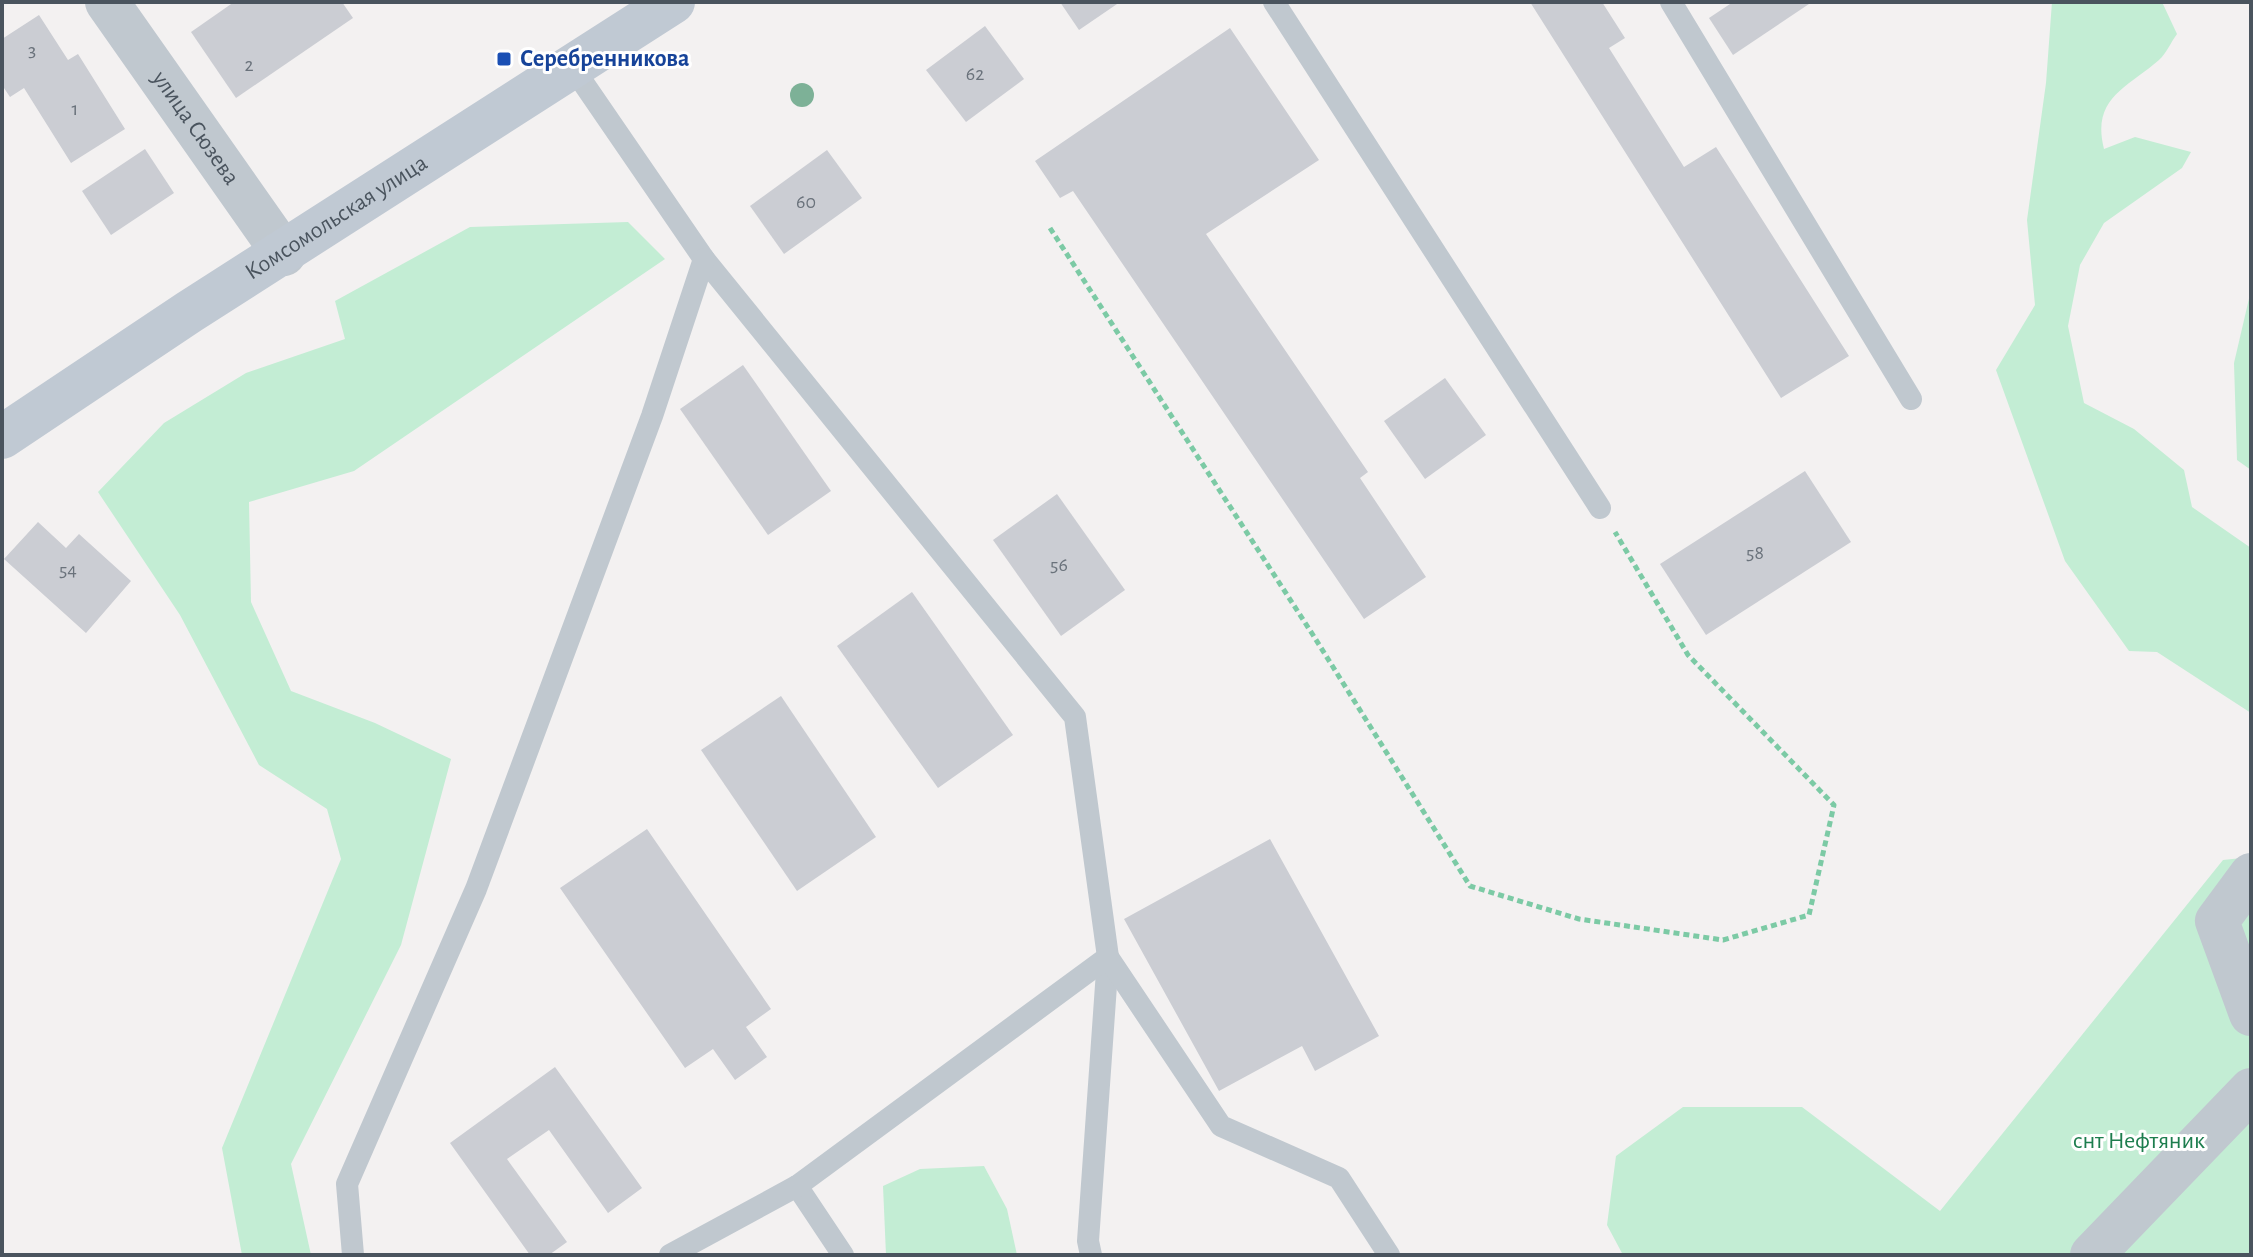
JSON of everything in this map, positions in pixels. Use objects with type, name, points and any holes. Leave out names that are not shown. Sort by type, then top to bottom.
[{"type":"main road","name":"Комсомольская улица","points":[[2,437],[34,413],[673,2]]},
{"type":"street","name":"улица Сюзева","points":[[107,2],[284,254]]},
{"type":"street","points":[[2251,875],[2217,921],[2251,1014]]},
{"type":"street","points":[[2092,1255],[2251,1090]]},
{"type":"lane","points":[[1274,2],[1600,508]]},
{"type":"lane","points":[[1671,2],[1911,399]]},
{"type":"lane","points":[[573,68],[704,259],[1075,717],[1108,957],[1088,1241],[1091,1255]]},
{"type":"lane","points":[[353,1255],[347,1184],[476,889],[652,416],[704,259]]},
{"type":"lane","points":[[670,1255],[797,1186],[1108,957]]},
{"type":"lane","points":[[1108,957],[1221,1126],[1339,1178],[1389,1255]]},
{"type":"lane","points":[[797,1186],[843,1255]]},
{"type":"path","points":[[1050,228],[1305,622],[1470,886],[1579,919],[1723,940],[1809,915],[1834,805],[1688,655],[1600,508]]},
{"type":"green space","points":[[2052,2],[2162,2],[2177,34],[2162,57],[2124,87],[2107,106],[2101,132],[2104,149],[2135,137],[2191,152],[2182,168],[2104,223],[2080,265],[2068,326],[2084,403],[2134,429],[2184,470],[2192,507],[2251,548],[2251,713],[2157,652],[2129,651],[2065,561],[1996,370],[2035,305],[2027,220],[2046,83]]},
{"type":"green space","points":[[628,222],[665,259],[354,471],[249,502],[251,602],[291,691],[375,723],[451,759],[401,945],[291,1164],[311,1255],[242,1255],[222,1148],[341,859],[327,809],[259,765],[180,615],[98,492],[164,423],[246,373],[345,339],[335,301],[470,227]]},
{"type":"green space","points":[[2251,290],[2251,470],[2237,460],[2234,363]]},
{"type":"green space","name":"снт Нефтяник","points":[[2251,857],[2251,1255],[1623,1255],[1607,1225],[1616,1156],[1683,1107],[1802,1107],[1940,1211],[2223,860]]},
{"type":"green space","points":[[984,1166],[1007,1209],[1017,1255],[886,1255],[883,1186],[920,1169]]},
{"type":"building","points":[[234,2],[342,2],[353,18],[236,98],[191,32]]},
{"type":"building","points":[[1060,2],[1120,2],[1079,30]]},
{"type":"building","points":[[1530,2],[1602,2],[1625,38],[1609,48],[1684,167],[1716,147],[1849,356],[1781,398]]},
{"type":"building","points":[[1733,2],[1812,2],[1733,55],[1709,18]]},
{"type":"building","points":[[39,15],[68,60],[78,54],[125,129],[71,163],[24,88],[10,97],[2,85],[2,39]]},
{"type":"building","points":[[985,26],[1024,79],[966,122],[926,70]]},
{"type":"building","points":[[1230,28],[1319,160],[1206,234],[1368,472],[1360,478],[1426,577],[1364,619],[1073,191],[1060,198],[1035,161]]},
{"type":"building","points":[[145,149],[174,193],[111,235],[82,191]]},
{"type":"building","points":[[827,150],[862,198],[784,254],[750,206]]},
{"type":"building","points":[[743,365],[831,491],[768,535],[680,409]]},
{"type":"building","points":[[1445,378],[1486,435],[1425,479],[1384,421]]},
{"type":"building","points":[[1805,471],[1851,542],[1706,635],[1660,564]]},
{"type":"building","points":[[1057,494],[1125,590],[1061,636],[993,540]]},
{"type":"building","points":[[38,522],[66,548],[79,534],[131,581],[86,633],[4,559]]},
{"type":"building","points":[[912,592],[1013,735],[938,788],[837,646]]},
{"type":"building","points":[[781,696],[876,837],[797,891],[701,750]]},
{"type":"building","points":[[647,829],[771,1009],[746,1027],[767,1057],[735,1080],[713,1049],[685,1068],[560,888]]},
{"type":"building","points":[[1270,839],[1379,1036],[1315,1071],[1302,1046],[1219,1091],[1124,919]]},
{"type":"building","points":[[555,1067],[642,1188],[608,1213],[549,1130],[507,1159],[567,1242],[549,1255],[530,1255],[450,1143]]},
{"type":"place","name":"Серебренникова","points":[[504,59]]}]
